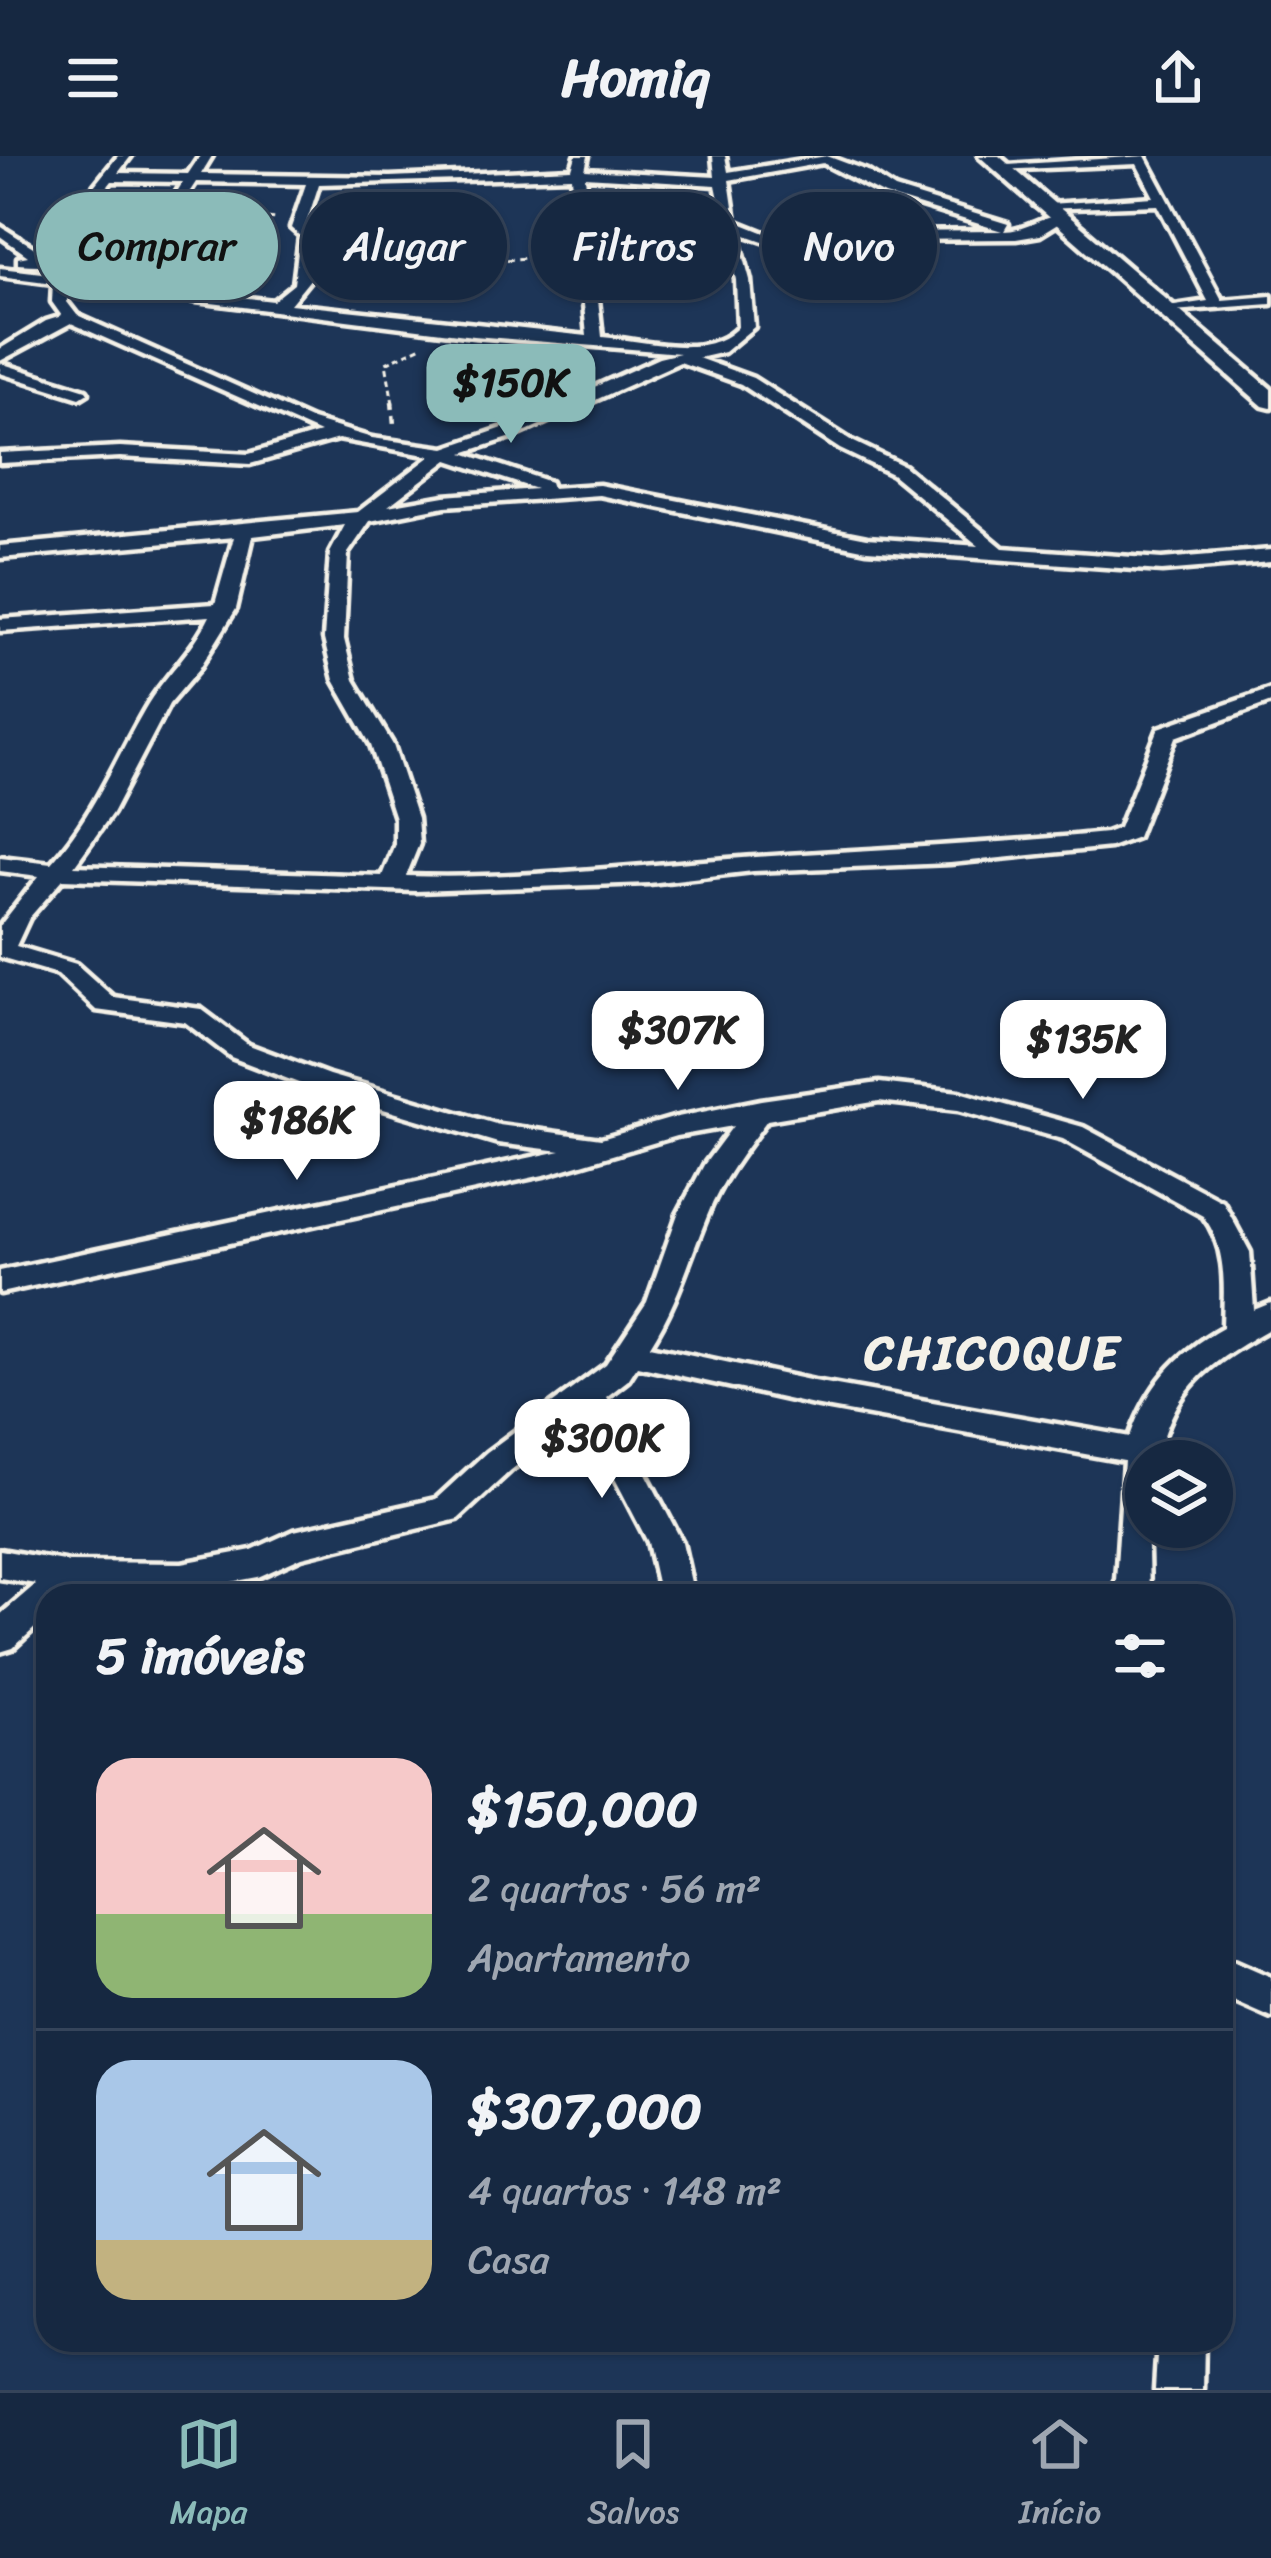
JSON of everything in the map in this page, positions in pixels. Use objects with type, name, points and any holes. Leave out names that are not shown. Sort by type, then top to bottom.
[{"type":"street","points":[[99,192],[125,156]]},
{"type":"street","points":[[182,192],[206,156]]},
{"type":"street","points":[[580,192],[582,156]]},
{"type":"street","points":[[719,156],[724,192]]},
{"type":"street","points":[[111,177],[313,181],[578,173],[723,179],[820,158],[862,174],[890,193],[1026,233]]},
{"type":"street","points":[[994,161],[1140,158],[1216,304]]},
{"type":"street","points":[[994,161],[1271,401]]},
{"type":"street","points":[[302,231],[299,220],[313,181]]},
{"type":"street","points":[[738,228],[776,238],[1026,233],[1048,212],[1160,201]]},
{"type":"street","points":[[0,230],[36,256]]},
{"type":"street","points":[[0,268],[36,261]]},
{"type":"street","points":[[391,883],[407,844],[406,818],[382,745],[344,680],[334,639],[339,553],[363,517],[446,453],[509,432],[592,391],[732,343],[746,327],[738,261]]},
{"type":"street","points":[[0,268],[36,276]]},
{"type":"street","points":[[276,306],[302,287]]},
{"type":"street","points":[[59,300],[72,318],[171,366],[336,434],[446,453],[559,491]]},
{"type":"street","points":[[224,300],[429,325],[711,350]]},
{"type":"street","points":[[591,300],[596,340]]},
{"type":"street","points":[[1163,309],[1271,300]]},
{"type":"street","points":[[0,356],[51,324],[72,318]]},
{"type":"street","points":[[682,358],[747,381],[846,445],[898,470],[996,551]]},
{"type":"street","points":[[0,368],[80,393]]},
{"type":"street","points":[[0,458],[120,452],[250,459],[336,434]]},
{"type":"street","points":[[0,552],[324,524],[445,501],[599,490],[655,498],[836,541],[1162,565],[1271,556]]},
{"type":"street","points":[[324,524],[259,556],[230,578],[226,608],[191,667],[158,703],[136,750],[78,846],[18,912],[2,948],[68,969],[105,1004],[192,1015],[240,1051],[319,1081],[497,1134],[611,1146]]},
{"type":"street","points":[[244,531],[259,556]]},
{"type":"street","points":[[0,625],[226,608]]},
{"type":"street","points":[[0,864],[53,871],[391,883],[581,880],[1110,840],[1129,832],[1168,733],[1271,695]]},
{"type":"street","points":[[0,1282],[548,1165],[673,1127],[879,1092],[980,1106],[1073,1133],[1214,1209],[1230,1225],[1238,1266],[1238,1334]]},
{"type":"street","points":[[0,1564],[69,1576],[182,1577],[258,1563],[294,1545],[446,1510],[499,1461],[617,1372],[661,1304],[693,1214],[718,1165],[761,1109]]},
{"type":"street","points":[[1144,1440],[1164,1392],[1193,1361],[1271,1314]]},
{"type":"street","points":[[630,1353],[814,1394],[1125,1449]]},
{"type":"street","points":[[588,1392],[618,1459],[665,1537],[677,1584]]},
{"type":"street","points":[[1133,1584],[1136,1548]]},
{"type":"street","points":[[60,1584],[69,1576]]},
{"type":"street","points":[[0,1637],[36,1605]]},
{"type":"street","points":[[1233,1980],[1271,1997]]},
{"type":"street","points":[[1179,2390],[1181,2352]]},
{"type":"path","points":[[278,219],[299,220]]},
{"type":"path","points":[[398,447],[388,437],[397,420],[384,388],[384,370],[386,363],[420,350],[429,325]]},
{"type":"district","name":"CHICOQUE","points":[[993,1352]]}]
